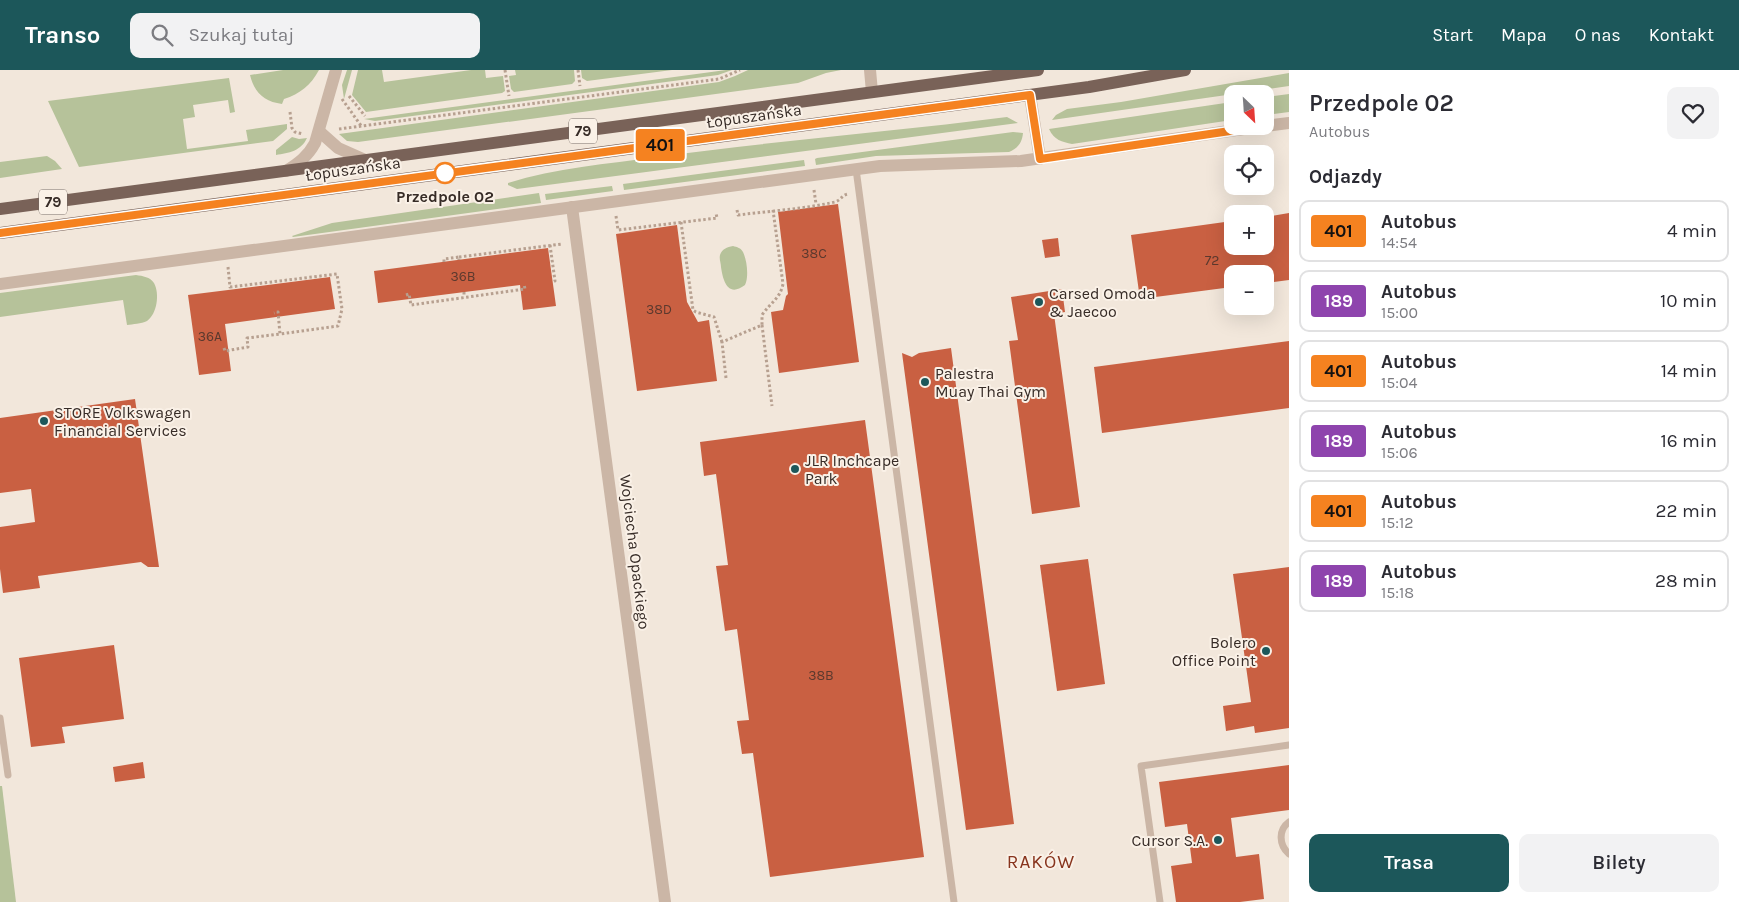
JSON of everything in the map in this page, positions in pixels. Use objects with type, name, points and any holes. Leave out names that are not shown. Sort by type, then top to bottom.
[{"type":"main road","name":"Łopuszańska","points":[[0,209],[1038,70]]},
{"type":"main road","name":"Łopuszańska","points":[[0,233],[1089,87],[1185,70]]},
{"type":"street","points":[[870,70],[872,92]]},
{"type":"street","points":[[286,171],[298,164],[309,153],[314,132],[334,76]]},
{"type":"street","points":[[1030,95],[1040,159]]},
{"type":"street","points":[[1274,124],[1289,122]]},
{"type":"street","points":[[314,132],[350,155],[365,160]]},
{"type":"street","points":[[0,284],[880,166],[1012,162],[1224,132]]},
{"type":"street","name":"Wojciecha Opackiego","points":[[572,207],[665,902]]},
{"type":"lane","points":[[856,169],[954,902]]},
{"type":"lane","points":[[0,718],[8,775]]},
{"type":"lane","points":[[1160,902],[1141,766],[1289,745]]},
{"type":"lane","points":[[1289,822],[1282,829],[1281,835],[1283,847],[1289,854]]},
{"type":"path","points":[[505,70],[508,96]]},
{"type":"path","points":[[578,70],[580,86]]},
{"type":"path","points":[[334,130],[719,78],[740,70]]},
{"type":"path","points":[[334,76],[342,100],[362,127]]},
{"type":"path","points":[[349,96],[366,116]]},
{"type":"path","points":[[290,112],[292,128],[295,132],[301,134],[314,132]]},
{"type":"path","points":[[814,187],[816,204]]},
{"type":"path","points":[[737,210],[738,215],[838,201],[844,195]]},
{"type":"path","points":[[772,406],[762,315],[769,305],[781,294],[783,284],[773,210]]},
{"type":"path","points":[[616,213],[618,230],[717,218],[716,213]]},
{"type":"path","points":[[681,222],[693,310],[714,317],[722,342],[726,378]]},
{"type":"path","points":[[444,262],[444,259],[577,242]]},
{"type":"path","points":[[550,245],[555,281],[553,282]]},
{"type":"path","points":[[224,348],[225,351],[248,347],[247,338],[338,326],[342,308],[337,274],[232,288],[230,286],[228,266]]},
{"type":"path","points":[[406,295],[409,294],[411,305],[525,289],[524,284]]},
{"type":"path","points":[[464,292],[464,297]]},
{"type":"path","points":[[274,313],[278,312],[280,334]]},
{"type":"path","points":[[722,342],[762,325]]},
{"type":"green space","points":[[283,70],[319,70],[304,88],[284,99],[282,104],[270,101],[261,95],[254,86],[250,75]]},
{"type":"green space","points":[[347,70],[352,70],[344,99],[342,85]]},
{"type":"green space","points":[[358,70],[382,70],[384,82],[471,70],[485,70],[486,78],[503,76],[505,91],[502,93],[366,112],[352,95]]},
{"type":"green space","points":[[515,70],[574,70],[575,81],[572,84],[514,92],[511,89],[509,76],[516,75]]},
{"type":"green space","points":[[581,70],[672,70],[587,81],[582,78]]},
{"type":"green space","points":[[732,70],[718,75],[375,121],[364,119]]},
{"type":"green space","points":[[748,70],[841,70],[798,83],[358,142],[347,141],[339,134],[719,82]]},
{"type":"green space","points":[[1289,73],[1289,86],[1274,88],[1274,85],[1224,85],[1224,95],[1052,120],[1056,115],[1067,109],[1121,102]]},
{"type":"green space","points":[[229,78],[235,112],[230,113],[228,100],[193,105],[195,117],[183,119],[187,149],[248,141],[246,130],[287,124],[287,129],[273,141],[79,167],[48,101]]},
{"type":"green space","points":[[1289,94],[1289,112],[1274,114],[1274,96]]},
{"type":"green space","points":[[1224,103],[1224,121],[1072,144],[1059,140],[1053,136],[1049,129]]},
{"type":"green space","points":[[1007,117],[1018,123],[517,189],[508,185],[508,183],[526,178],[601,164]]},
{"type":"green space","points":[[1013,132],[1023,133],[1019,145],[1009,152],[876,156],[816,165],[815,159],[817,158]]},
{"type":"green space","points":[[292,137],[299,139],[307,138],[298,149],[276,155],[276,150]]},
{"type":"green space","points":[[47,156],[62,169],[0,178],[0,162]]},
{"type":"green space","points":[[804,160],[805,166],[624,190],[623,184]]},
{"type":"green space","points":[[612,186],[613,191],[546,200],[545,194]]},
{"type":"green space","points":[[539,193],[541,203],[292,236],[332,223]]},
{"type":"green space","points":[[733,246],[743,252],[747,273],[745,285],[734,290],[730,289],[725,282],[720,258],[723,250]]},
{"type":"green space","points":[[136,275],[150,279],[154,283],[157,293],[153,314],[145,322],[127,325],[123,300],[0,317],[0,293]]},
{"type":"green space","points":[[0,786],[2,786],[16,902],[0,902]]},
{"type":"building","points":[[838,204],[859,362],[779,373],[771,312],[783,310],[788,294],[778,212]]},
{"type":"building","points":[[1289,213],[1289,280],[1274,282],[1274,265],[1224,265],[1224,288],[1140,299],[1131,235],[1224,222],[1224,255],[1274,255],[1274,216]]},
{"type":"building","points":[[677,225],[687,302],[698,322],[709,320],[717,381],[637,391],[616,234]]},
{"type":"building","points":[[1058,238],[1060,256],[1045,258],[1042,240]]},
{"type":"building","points":[[548,248],[556,306],[523,310],[520,285],[378,303],[374,271]]},
{"type":"building","points":[[330,277],[335,309],[225,324],[231,371],[199,375],[188,295]]},
{"type":"building","points":[[1062,289],[1065,312],[1054,314],[1080,507],[1032,514],[1009,341],[1018,340],[1011,297]]},
{"type":"building","points":[[1289,341],[1289,408],[1102,433],[1094,367]]},
{"type":"building","points":[[951,348],[1014,824],[966,830],[902,353],[912,357],[919,353]]},
{"type":"building","points":[[135,399],[159,567],[148,567],[141,562],[38,576],[40,588],[3,593],[0,569],[0,527],[35,522],[31,489],[0,493],[0,418]]},
{"type":"building","points":[[865,420],[924,857],[770,877],[753,753],[742,754],[737,721],[749,720],[737,629],[725,631],[716,566],[728,565],[716,474],[704,476],[700,442]]},
{"type":"building","points":[[1088,559],[1105,684],[1057,691],[1040,565]]},
{"type":"building","name":"Bolero Office Point","points":[[1289,567],[1289,728],[1255,733],[1254,726],[1226,731],[1223,706],[1251,702],[1233,574]]},
{"type":"building","points":[[114,645],[124,719],[62,727],[65,743],[31,747],[19,658]]},
{"type":"building","points":[[143,762],[145,778],[115,782],[113,767]]},
{"type":"building","points":[[1289,765],[1289,810],[1231,818],[1236,857],[1259,854],[1264,899],[1240,902],[1176,902],[1171,866],[1192,863],[1187,824],[1165,827],[1159,782]]},
{"type":"bus line","name":"401","points":[[0,233],[1030,95],[1040,159],[1224,132]]},
{"type":"place","name":"Przedpole 02","points":[[445,173]]},
{"type":"place","name":"Carsed Omoda & Jaecoo","points":[[1039,302]]},
{"type":"place","name":"Palestra Muay Thai Gym","points":[[925,382]]},
{"type":"place","name":"STORE Volkswagen Financial Services","points":[[44,421]]},
{"type":"place","name":"JLR Inchcape Park","points":[[795,469]]},
{"type":"place","name":"Bolero Office Point","points":[[1266,651]]},
{"type":"place","name":"Cursor S.A.","points":[[1218,840]]},
{"type":"district","name":"RAKÓW","points":[[1041,862]]}]
